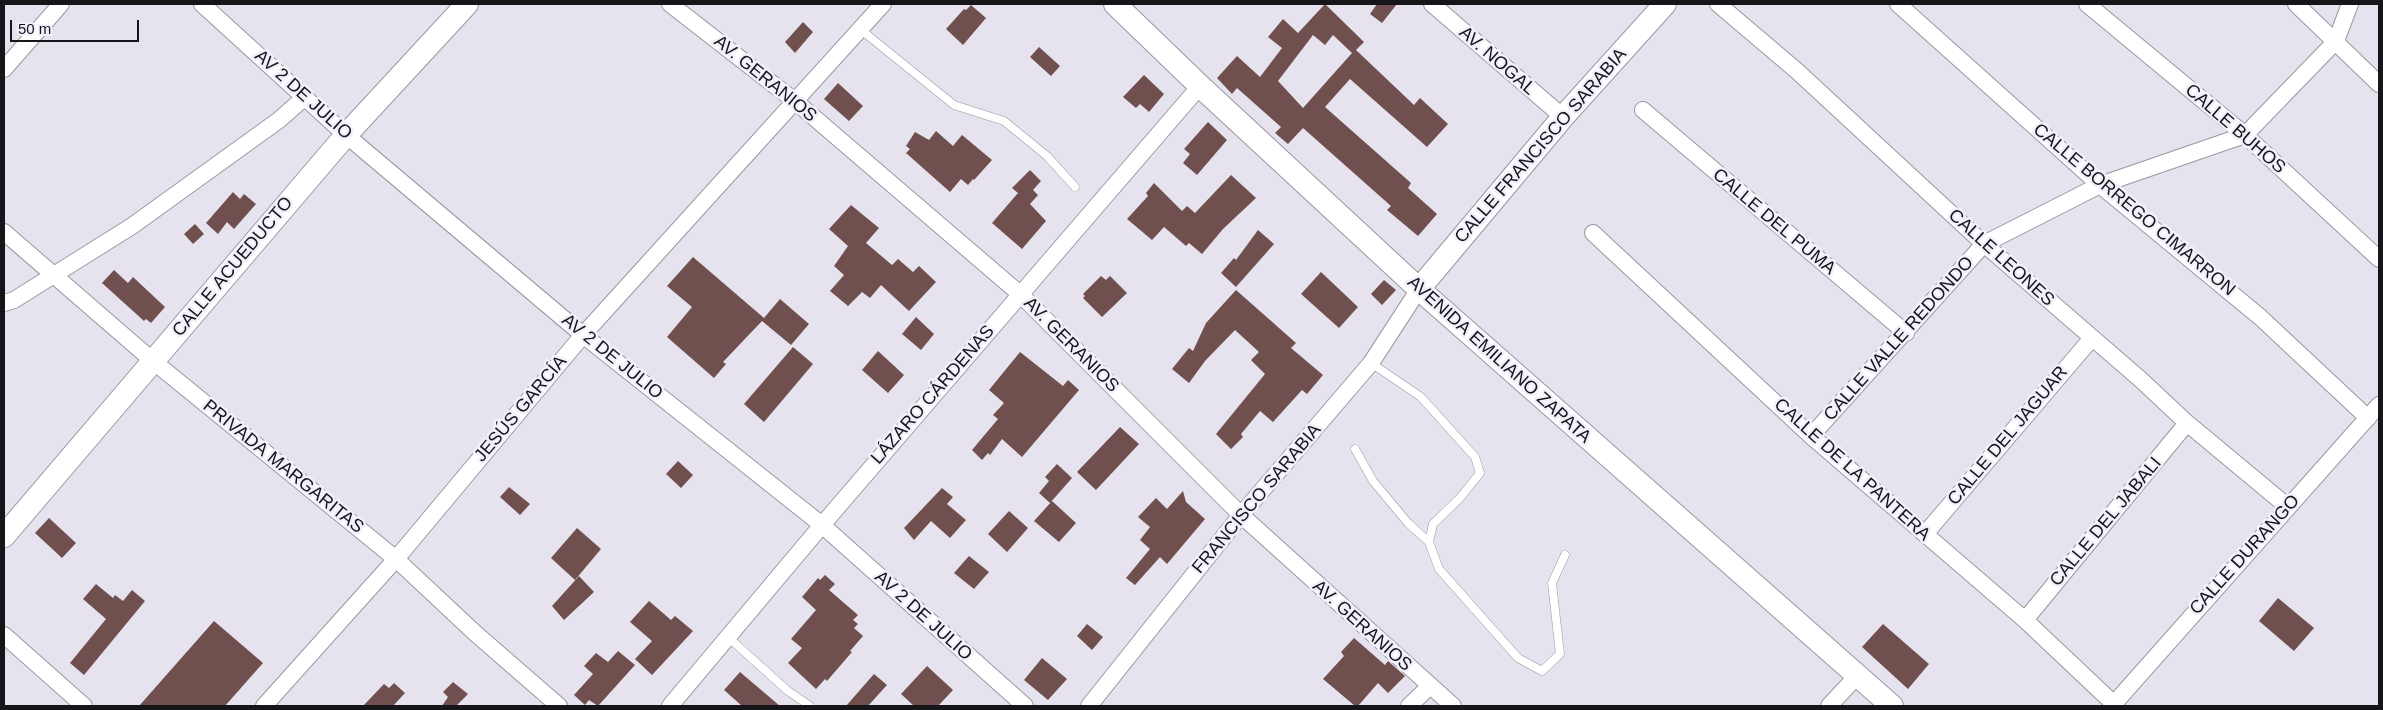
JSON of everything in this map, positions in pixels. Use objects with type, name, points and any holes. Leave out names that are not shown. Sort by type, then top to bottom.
[{"type":"street","points":[[4,69],[61,4]]},
{"type":"street","name":"AV 2 DE JULIO","points":[[202,4],[346,135],[583,335],[822,526],[1025,706]]},
{"type":"street","name":"CALLE ACUEDUCTO","points":[[4,536],[346,135],[467,4]]},
{"type":"street","name":"AV. GERANIOS","points":[[670,4],[796,102],[1020,294],[1241,515],[1454,706]]},
{"type":"street","name":"JESÚS GARCÍA","points":[[264,706],[396,559],[583,335],[883,4]]},
{"type":"street","name":"AVENIDA EMILIANO ZAPATA","points":[[1115,4],[1200,86],[1418,288],[1892,706]]},
{"type":"street","name":"AV. NOGAL","points":[[1432,4],[1563,118]]},
{"type":"street","name":"CALLE FRANCISCO SARABIA","points":[[1418,288],[1563,118],[1665,4]]},
{"type":"street","name":"CALLE LEONES","points":[[1718,4],[1797,71],[1984,244],[2188,423],[2288,507]]},
{"type":"street","name":"CALLE BORREGO CIMARRON","points":[[1898,4],[2100,185],[2260,317],[2368,418]]},
{"type":"street","name":"CALLE BUHOS","points":[[2087,4],[2244,135],[2379,259]]},
{"type":"street","points":[[2296,4],[2379,84]]},
{"type":"street","name":"CALLE VALLE REDONDO","points":[[1811,436],[1906,333],[1984,244],[2100,185],[2244,135],[2336,41],[2350,4]]},
{"type":"street","name":"LÁZARO CÁRDENAS","points":[[670,706],[1020,294],[1200,86]]},
{"type":"street","points":[[4,304],[14,300],[140,220],[271,126],[305,97]]},
{"type":"street","name":"CALLE DEL PUMA","points":[[1643,110],[1906,333]]},
{"type":"street","name":"PRIVADA MARGARITAS","points":[[4,232],[153,361],[396,559],[475,633],[559,706]]},
{"type":"street","name":"CALLE DE LA PANTERA","points":[[1593,233],[1811,436],[2025,620],[2113,705]]},
{"type":"street","name":"FRANCISCO SARABIA","points":[[1089,706],[1241,515],[1371,362],[1418,288]]},
{"type":"street","name":"CALLE DEL JAGUAR","points":[[1925,534],[2092,338]]},
{"type":"street","name":"CALLE DURANGO","points":[[2113,705],[2379,405]]},
{"type":"street","name":"CALLE DEL JABALI","points":[[2025,620],[2188,423]]},
{"type":"street","points":[[4,635],[84,706]]},
{"type":"street","points":[[1829,706],[1857,676]]},
{"type":"street","points":[[1409,706],[1430,686]]},
{"type":"lane","points":[[860,30],[954,106],[1004,121],[1047,156],[1075,187]]},
{"type":"lane","points":[[1371,362],[1421,397],[1474,457],[1480,473],[1460,498],[1433,524],[1429,542]]},
{"type":"lane","points":[[1355,449],[1373,481],[1408,523],[1429,542],[1439,569],[1518,658],[1542,671],[1560,654],[1552,583],[1565,555]]},
{"type":"lane","points":[[728,637],[788,691],[810,706]]},
{"type":"building","points":[[1325,4],[1364,42],[1356,50],[1414,105],[1420,98],[1448,124],[1427,147],[1350,79],[1325,107],[1411,183],[1408,188],[1437,214],[1418,236],[1387,210],[1391,206],[1303,128],[1288,144],[1275,133],[1281,127],[1237,88],[1232,94],[1217,78],[1237,56],[1260,77],[1282,48],[1268,37],[1283,19],[1298,33]],"holes":[[[1313,35],[1325,45],[1333,35],[1352,53],[1303,108],[1278,81]]]},
{"type":"building","points":[[1377,4],[1397,4],[1382,23],[1370,14]]},
{"type":"building","points":[[971,5],[986,18],[963,45],[946,29],[964,9],[966,10]]},
{"type":"building","points":[[803,22],[813,32],[795,53],[785,42]]},
{"type":"building","points":[[1039,47],[1060,66],[1051,76],[1030,57]]},
{"type":"building","points":[[1144,75],[1164,94],[1149,112],[1140,104],[1136,108],[1123,97]]},
{"type":"building","points":[[838,83],[863,106],[849,121],[824,99]]},
{"type":"building","points":[[1208,122],[1227,140],[1197,175],[1183,163],[1190,154],[1184,149]]},
{"type":"building","points":[[936,131],[953,146],[962,135],[992,160],[968,185],[961,179],[950,192],[906,153],[910,149],[906,146],[915,132],[929,140]]},
{"type":"building","points":[[1030,170],[1041,181],[1033,190],[1038,195],[1030,204],[1046,221],[1022,249],[992,223],[1018,193],[1012,188]]},
{"type":"building","points":[[1231,175],[1256,198],[1223,229],[1202,254],[1189,243],[1186,246],[1164,227],[1152,240],[1127,219],[1148,196],[1146,193],[1154,183],[1182,211],[1187,206],[1195,213]]},
{"type":"building","points":[[233,192],[240,199],[244,194],[256,204],[234,229],[227,222],[218,234],[206,223]]},
{"type":"building","points":[[851,205],[879,228],[866,243],[892,265],[898,259],[913,272],[919,266],[936,282],[909,311],[881,285],[870,298],[862,292],[848,306],[830,291],[844,275],[834,266],[848,246],[829,229]]},
{"type":"building","points":[[195,224],[204,234],[193,244],[184,234]]},
{"type":"building","points":[[1258,230],[1274,244],[1236,287],[1221,273],[1234,258],[1236,260]]},
{"type":"building","points":[[693,257],[764,318],[780,299],[809,324],[791,345],[762,321],[723,362],[726,364],[714,378],[667,337],[692,307],[667,286]]},
{"type":"building","points":[[114,270],[128,283],[133,277],[165,307],[151,323],[146,319],[144,321],[102,283]]},
{"type":"building","points":[[1321,272],[1358,307],[1339,328],[1301,294]]},
{"type":"building","points":[[1101,276],[1106,280],[1110,276],[1127,293],[1102,317],[1083,298],[1085,296],[1083,294]]},
{"type":"building","points":[[1384,280],[1396,290],[1382,305],[1371,294]]},
{"type":"building","points":[[1236,290],[1296,343],[1291,348],[1323,375],[1307,394],[1302,390],[1273,422],[1260,411],[1241,434],[1243,437],[1231,449],[1216,434],[1265,374],[1251,360],[1259,352],[1235,330],[1205,361],[1189,383],[1172,369],[1189,348],[1193,351],[1206,323]]},
{"type":"building","points":[[916,317],[934,334],[921,350],[902,334]]},
{"type":"building","points":[[793,347],[813,364],[764,422],[744,404]]},
{"type":"building","points":[[878,351],[904,375],[888,393],[862,370]]},
{"type":"building","points":[[1020,352],[1063,386],[1068,380],[1079,390],[1022,457],[1002,439],[990,455],[988,453],[982,460],[972,450],[998,419],[993,415],[1004,403],[989,390]]},
{"type":"building","points":[[1120,427],[1139,444],[1096,490],[1077,472]]},
{"type":"building","points":[[678,461],[693,475],[681,488],[666,474]]},
{"type":"building","points":[[1057,464],[1072,478],[1050,503],[1039,493],[1049,481],[1045,477]]},
{"type":"building","points":[[509,487],[530,504],[520,515],[500,497]]},
{"type":"building","points":[[942,488],[953,497],[947,504],[966,520],[950,538],[931,521],[914,540],[904,528]]},
{"type":"building","points":[[1183,491],[1186,502],[1205,519],[1167,564],[1160,557],[1135,585],[1126,578],[1150,549],[1140,540],[1150,527],[1138,517],[1156,498],[1167,509]]},
{"type":"building","points":[[1052,501],[1076,523],[1059,542],[1034,521]]},
{"type":"building","points":[[1009,511],[1028,528],[1007,552],[988,534]]},
{"type":"building","points":[[49,518],[76,543],[62,558],[35,533]]},
{"type":"building","points":[[577,528],[601,549],[575,580],[551,558]]},
{"type":"building","points":[[969,556],[989,572],[974,589],[954,573]]},
{"type":"building","points":[[825,575],[835,584],[829,590],[858,615],[853,620],[858,624],[854,628],[863,636],[827,681],[825,679],[816,689],[788,663],[802,648],[791,639],[816,610],[802,597],[818,578],[820,580]]},
{"type":"building","points":[[579,576],[594,592],[564,620],[552,606]]},
{"type":"building","points":[[96,584],[113,598],[115,595],[123,601],[132,590],[145,601],[84,675],[70,663],[106,619],[83,599]]},
{"type":"building","points":[[2278,598],[2314,628],[2294,651],[2259,621]]},
{"type":"building","points":[[649,601],[671,620],[675,616],[693,631],[652,675],[635,659],[652,641],[630,622]]},
{"type":"building","points":[[214,621],[263,663],[225,706],[139,706]]},
{"type":"building","points":[[1087,624],[1103,637],[1092,650],[1077,636]]},
{"type":"building","points":[[1883,624],[1929,664],[1908,689],[1862,647]]},
{"type":"building","points":[[1354,638],[1385,665],[1388,661],[1405,676],[1388,693],[1378,683],[1358,706],[1355,706],[1323,679],[1344,656],[1341,652]]},
{"type":"building","points":[[618,651],[635,665],[598,706],[589,700],[585,705],[574,695],[593,674],[584,666],[596,653],[608,662]]},
{"type":"building","points":[[1042,658],[1067,679],[1048,700],[1024,680]]},
{"type":"building","points":[[927,666],[953,690],[938,706],[914,706],[901,694]]},
{"type":"building","points":[[740,672],[780,706],[742,706],[724,690]]},
{"type":"building","points":[[874,674],[887,685],[868,706],[846,706]]},
{"type":"building","points":[[453,682],[468,694],[456,706],[442,706],[448,697],[443,692]]},
{"type":"building","points":[[394,683],[405,693],[393,706],[363,706],[384,684],[389,688]]}]
